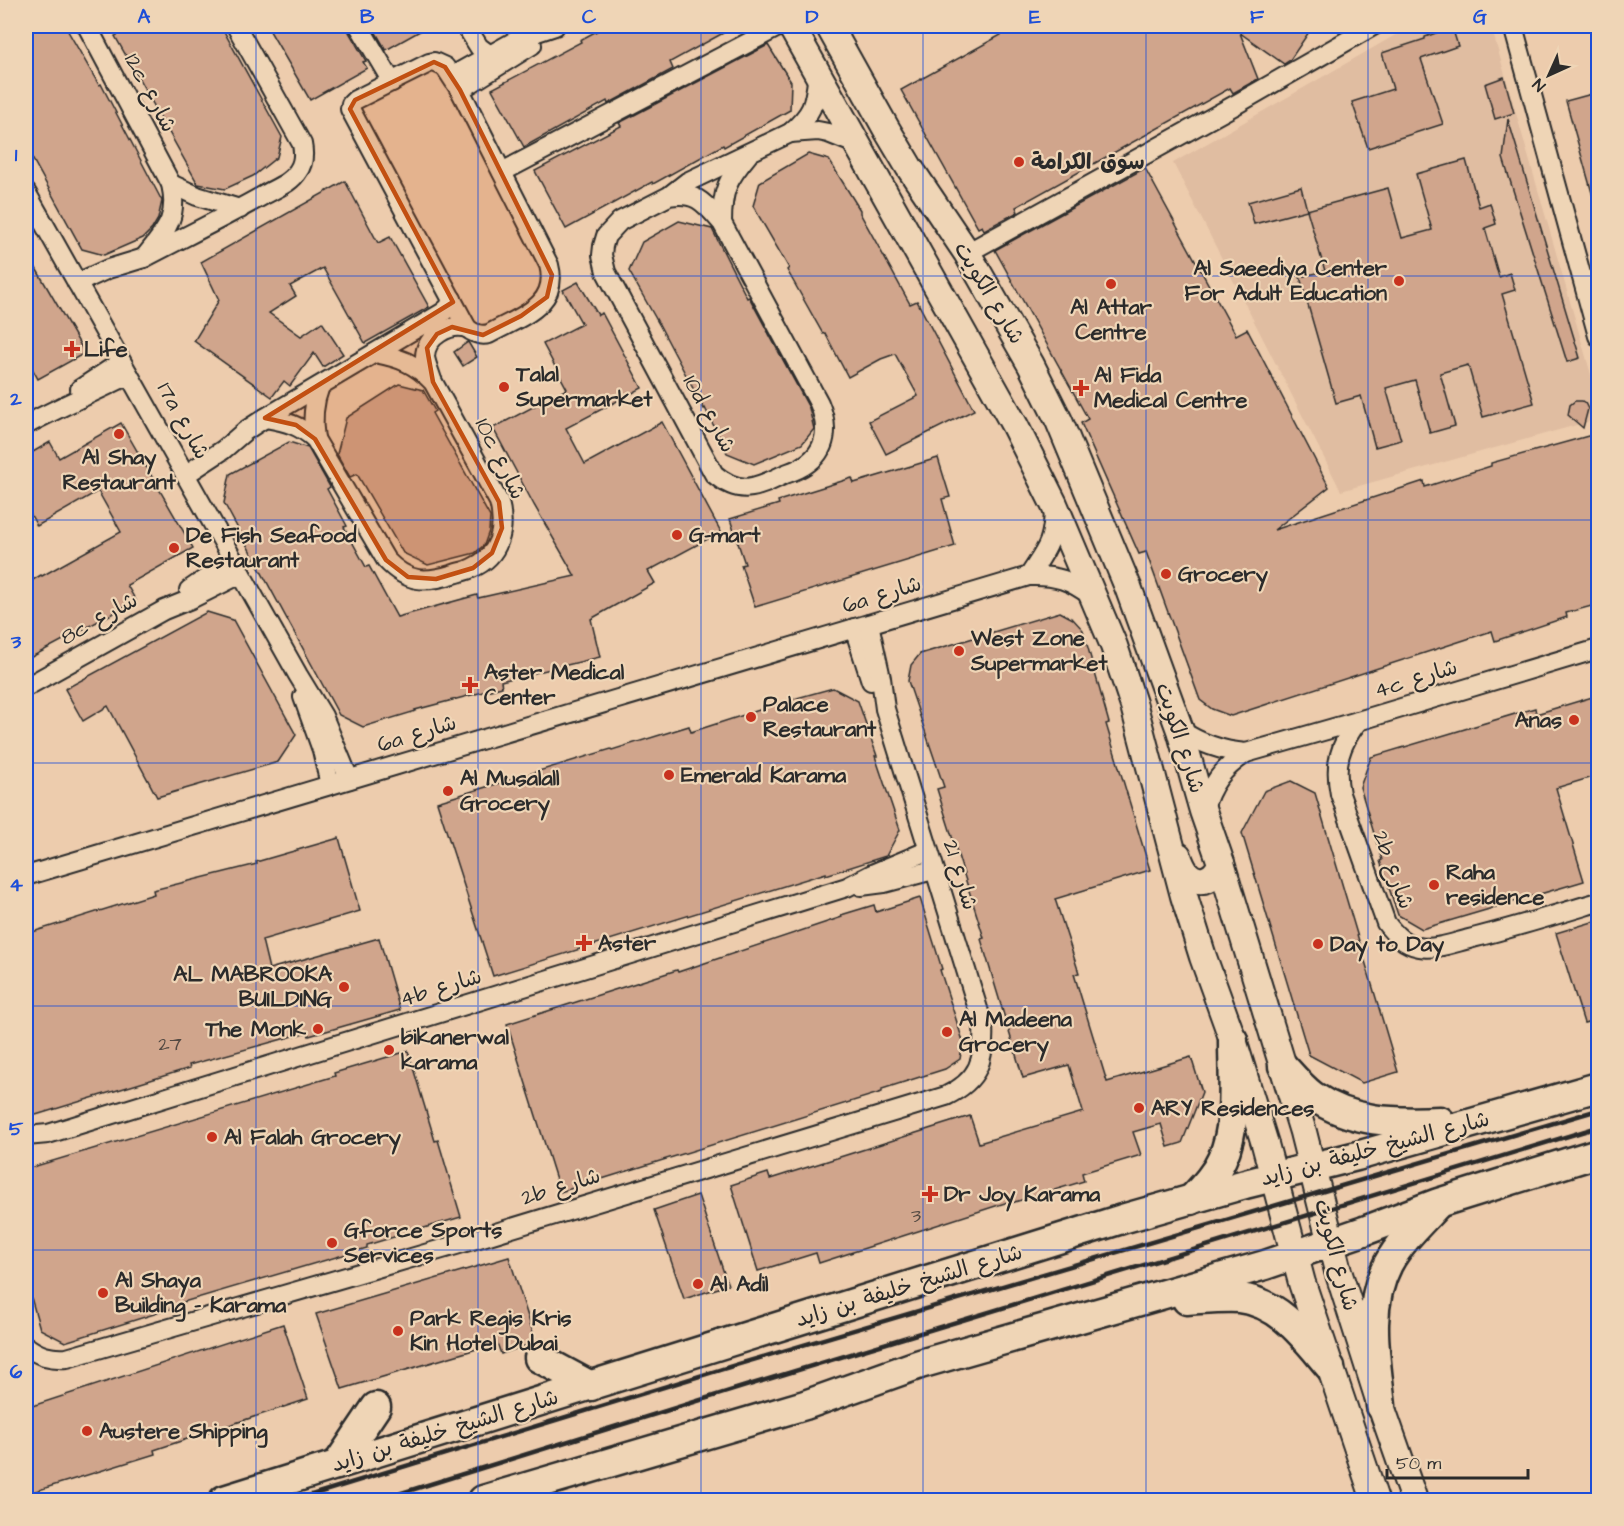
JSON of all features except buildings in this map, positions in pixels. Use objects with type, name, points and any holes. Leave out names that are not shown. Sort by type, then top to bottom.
[{"type":"main road","name":"شارع الكويت","points":[[790,26],[1015,426],[1054,504],[1114,646],[1134,706],[1184,896],[1233,1040],[1274,1176],[1302,1283],[1375,1500]]},
{"type":"main road","name":"شارع الكويت","points":[[829,26],[909,167],[968,253],[1031,365],[1059,421],[1124,577],[1180,730],[1303,1132],[1338,1271],[1414,1500]]},
{"type":"main road","points":[[972,348],[972,329],[983,321],[989,322],[995,325],[1031,365]]},
{"type":"main road","points":[[1168,834],[1186,873],[1194,879],[1212,878],[1221,863]]},
{"type":"main road","points":[[1191,1200],[1213,1176],[1227,1146],[1232,1120],[1233,1040]]},
{"type":"main road","points":[[1282,1066],[1312,1095],[1333,1107],[1357,1116],[1381,1122],[1407,1123],[1487,1119]]},
{"type":"main road","name":"شارع الشيخ خليفة بن زايد","points":[[224,1500],[1122,1219],[1274,1176],[1357,1156],[1599,1086]]},
{"type":"main road","points":[[483,1500],[805,1405],[920,1364],[1265,1265],[1438,1203],[1599,1153]]},
{"type":"main road","points":[[1381,1406],[1374,1334],[1376,1298],[1385,1272],[1397,1250],[1438,1203]]},
{"type":"main road","points":[[1143,1301],[1230,1298],[1263,1304],[1289,1322],[1330,1366]]},
{"type":"main road","points":[[539,1358],[591,1386]]},
{"type":"main road","points":[[337,1465],[376,1407]]},
{"type":"street","name":"12c شارع","points":[[87,26],[171,184],[174,198],[173,212],[168,225],[162,236],[140,259]]},
{"type":"street","name":"12c شارع","points":[[80,289],[112,278],[140,259],[292,179],[298,172],[304,154],[302,144],[236,26]]},
{"type":"street","points":[[359,26],[392,82]]},
{"type":"street","points":[[466,26],[479,46],[490,55]]},
{"type":"street","points":[[456,83],[490,55],[522,37],[554,26]]},
{"type":"street","points":[[456,83],[527,48],[554,26]]},
{"type":"street","points":[[502,172],[780,26]]},
{"type":"street","points":[[968,253],[1374,26]]},
{"type":"street","points":[[1513,26],[1599,336]]},
{"type":"street","points":[[456,83],[445,67],[434,62],[429,63],[355,100],[350,109],[467,328]]},
{"type":"street","name":"10d شارع","points":[[669,196],[691,195],[701,201],[722,223],[825,417],[826,431],[815,457],[804,466],[758,487],[744,489],[733,486],[714,474],[611,282],[603,264],[603,246],[606,236],[620,221],[669,196],[687,182],[789,133],[810,113],[814,104],[818,74]]},
{"type":"street","name":"10c شارع","points":[[265,418],[296,425],[315,439],[386,560],[408,577],[421,580],[436,579],[473,568],[492,553],[499,542],[502,515],[499,501],[433,382],[425,357],[431,340],[437,334],[452,327],[467,328],[477,335],[489,334],[539,305],[547,297],[552,275],[456,83]]},
{"type":"street","name":"10d شارع","points":[[789,133],[818,131],[858,145]]},
{"type":"street","name":"10d شارع","points":[[722,223],[722,200],[725,188],[751,151]]},
{"type":"street","points":[[171,184],[211,201],[240,208]]},
{"type":"street","name":"17a شارع","points":[[26,192],[323,716],[349,779]]},
{"type":"street","points":[[182,469],[223,450],[265,418],[442,313],[449,307],[452,299]]},
{"type":"street","name":"10c شارع","points":[[375,353],[402,359],[424,372],[433,382]]},
{"type":"street","points":[[26,425],[57,408],[85,397],[125,368]]},
{"type":"street","name":"10c شارع","points":[[315,439],[314,406],[320,386]]},
{"type":"street","points":[[1029,576],[1046,552],[1051,539],[1054,504]]},
{"type":"street","name":"8c شارع","points":[[26,687],[164,609],[191,599],[237,567]]},
{"type":"street","name":"6a شارع","points":[[26,876],[1029,576],[1065,580],[1094,597]]},
{"type":"street","name":"شارع 21","points":[[862,626],[881,678],[885,709],[927,851],[983,1025],[983,1056]]},
{"type":"street","name":"4c شارع","points":[[1203,811],[1214,783],[1223,771],[1246,753],[1599,649]]},
{"type":"street","name":"17a شارع","points":[[298,675],[322,750],[330,785]]},
{"type":"street","name":"2b شارع","points":[[1358,721],[1342,747],[1337,778],[1340,794],[1386,923],[1395,935],[1407,943],[1421,947],[1436,947],[1512,928],[1599,902]]},
{"type":"street","name":"4c شارع","points":[[1180,730],[1211,747],[1246,753]]},
{"type":"street","name":"4b شارع","points":[[26,1136],[48,1134],[847,887],[927,851]]},
{"type":"street","name":"4b شارع","points":[[847,887],[884,883],[933,870]]},
{"type":"street","name":"2b شارع","points":[[26,1346],[45,1357],[67,1358],[456,1245],[946,1096],[969,1081],[983,1056]]},
{"type":"street","name":"4b شارع","points":[[26,1148],[48,1134]]},
{"type":"highlighted area","points":[[434,62],[445,67],[460,90],[552,275],[547,297],[521,316],[483,335],[452,327],[437,334],[427,348],[433,382],[499,502],[502,528],[492,553],[473,568],[436,579],[408,577],[386,560],[315,439],[296,425],[265,418],[453,302],[350,109],[355,100]]},
{"type":"shaded area","name":"Al Saeediya Center For Adult Education","points":[[1411,26],[1491,26],[1598,399],[1598,419],[1341,491],[1173,163]]},
{"type":"railway","points":[[295,1500],[739,1364],[1598,1110]]},
{"type":"railway","points":[[379,1500],[1598,1127]]},
{"type":"place","name":"سوق الكرامة","points":[[1019,162]]},
{"type":"place","name":"Al Saeediya Center For Adult Education","points":[[1399,281]]},
{"type":"place","name":"Al Attar Centre","points":[[1111,284]]},
{"type":"place","name":"Life","points":[[72,349]]},
{"type":"place","name":"Talal Supermarket","points":[[504,387]]},
{"type":"place","name":"Al Fida Medical Centre","points":[[1081,388]]},
{"type":"place","name":"Al Shay Restaurant","points":[[119,434]]},
{"type":"place","name":"G-mart","points":[[677,535]]},
{"type":"place","name":"De Fish Seafood Restaurant","points":[[174,548]]},
{"type":"place","name":"Grocery","points":[[1166,574]]},
{"type":"place","name":"West Zone Supermarket","points":[[959,651]]},
{"type":"place","name":"Aster Medical Center","points":[[470,685]]},
{"type":"place","name":"Palace Restaurant","points":[[751,717]]},
{"type":"place","name":"Anas","points":[[1574,720]]},
{"type":"place","name":"Emerald Karama","points":[[669,775]]},
{"type":"place","name":"Al Musalall Grocery","points":[[448,791]]},
{"type":"place","name":"Raha residence","points":[[1434,885]]},
{"type":"place","name":"Aster","points":[[584,943]]},
{"type":"place","name":"Day to Day","points":[[1318,944]]},
{"type":"place","name":"AL MABROOKA BUILDING","points":[[344,987]]},
{"type":"place","name":"The Monk","points":[[318,1029]]},
{"type":"place","name":"Al Madeena Grocery","points":[[947,1032]]},
{"type":"place","name":"bikanerwal karama","points":[[389,1050]]},
{"type":"place","name":"ARY Residences","points":[[1139,1108]]},
{"type":"place","name":"Al Falah Grocery","points":[[212,1137]]},
{"type":"place","name":"Dr Joy Karama","points":[[930,1194]]},
{"type":"place","name":"Gforce Sports Services","points":[[332,1243]]},
{"type":"place","name":"Al Adil","points":[[698,1284]]},
{"type":"place","name":"Al Shaya Building - Karama","points":[[103,1293]]},
{"type":"place","name":"Park Regis Kris Kin Hotel Dubai","points":[[398,1331]]},
{"type":"place","name":"Austere Shipping","points":[[87,1431]]}]
